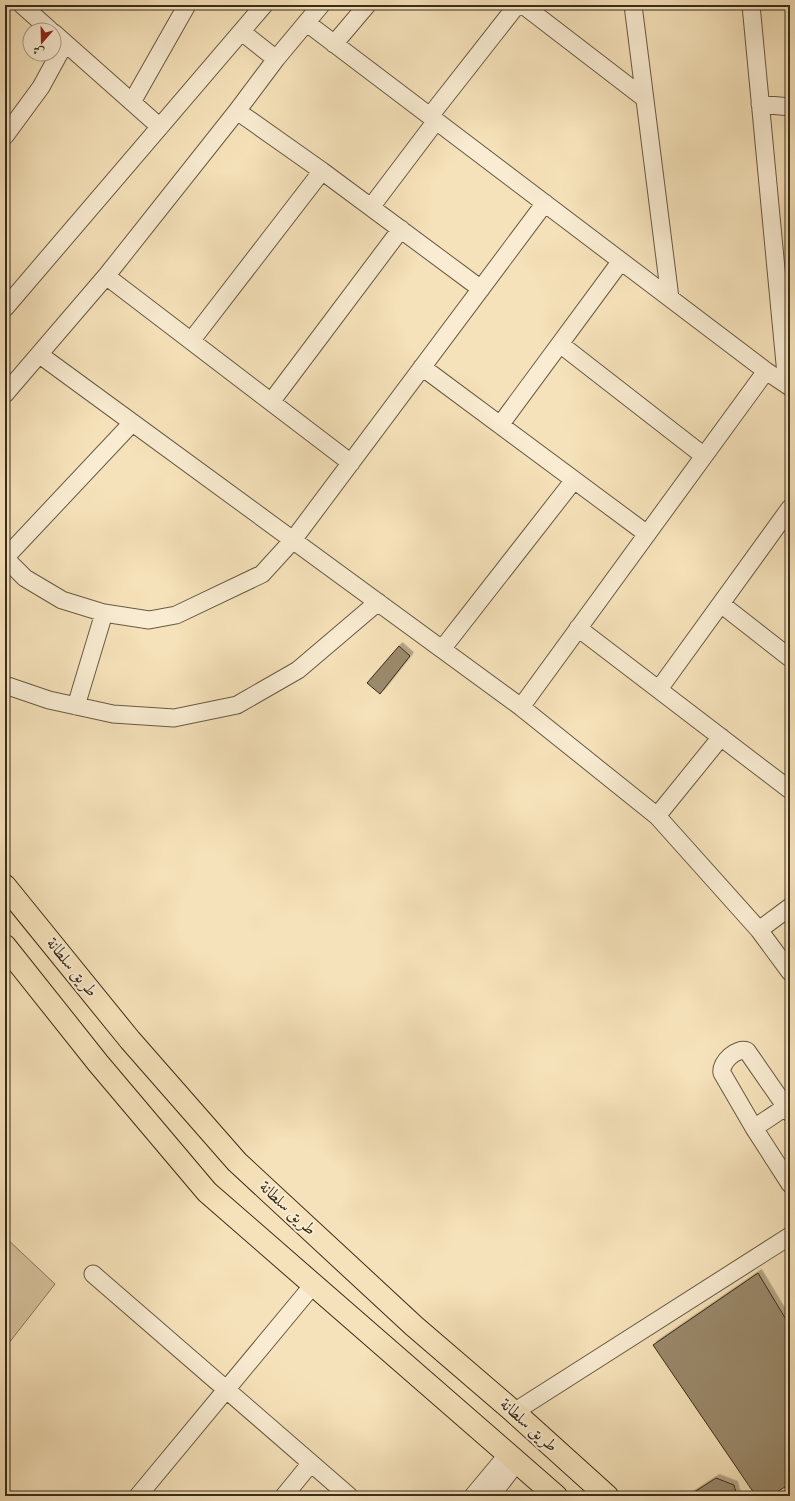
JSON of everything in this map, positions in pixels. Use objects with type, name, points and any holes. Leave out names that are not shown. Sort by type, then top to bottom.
[{"type":"main road","name":"طريق سلطانة","points":[[5,886],[130,1040],[237,1162],[414,1326],[514,1412],[607,1496]]},
{"type":"main road","name":"طريق سلطانة","points":[[5,946],[98,1063],[207,1192],[512,1458],[551,1495]]},
{"type":"street","points":[[22,5],[41,22]]},
{"type":"street","points":[[5,308],[264,5]]},
{"type":"street","points":[[5,394],[107,275],[237,112],[276,58],[321,5]]},
{"type":"street","points":[[334,44],[367,5]]},
{"type":"street","points":[[371,207],[433,119],[517,5]]},
{"type":"street","points":[[523,5],[644,98]]},
{"type":"street","points":[[633,5],[670,298]]},
{"type":"street","points":[[751,5],[789,386]]},
{"type":"street","points":[[132,102],[179,8]]},
{"type":"street","points":[[307,23],[766,371],[789,386]]},
{"type":"street","points":[[242,32],[276,58]]},
{"type":"street","points":[[62,41],[160,127]]},
{"type":"street","points":[[8,125],[40,87],[50,62]]},
{"type":"street","points":[[760,104],[790,107]]},
{"type":"street","points":[[237,112],[322,171],[481,289]]},
{"type":"street","points":[[191,341],[322,171]]},
{"type":"street","points":[[132,423],[5,558],[25,578],[62,600],[104,613],[149,620],[176,615],[262,574],[293,540],[545,203]]},
{"type":"street","points":[[271,402],[400,229]]},
{"type":"street","points":[[775,255],[790,266]]},
{"type":"street","points":[[500,425],[621,261]]},
{"type":"street","points":[[107,275],[110,279],[351,463]]},
{"type":"street","points":[[560,344],[704,456]]},
{"type":"street","points":[[40,355],[521,707],[657,816],[759,930],[790,972]]},
{"type":"street","points":[[422,367],[647,534]]},
{"type":"street","points":[[521,707],[766,371]]},
{"type":"street","points":[[442,649],[574,480]]},
{"type":"street","points":[[659,689],[788,516]]},
{"type":"street","points":[[5,685],[49,700],[113,714],[174,718],[237,705],[298,670],[378,602]]},
{"type":"street","points":[[721,604],[790,658]]},
{"type":"street","points":[[76,706],[104,613]]},
{"type":"street","points":[[578,628],[790,790]]},
{"type":"street","points":[[657,816],[721,737]]},
{"type":"street","points":[[759,930],[790,907]]},
{"type":"street","points":[[754,1128],[789,1108],[747,1050],[742,1049],[725,1062],[721,1068],[722,1073],[754,1128],[790,1184]]},
{"type":"street","points":[[514,1412],[790,1236]]},
{"type":"street","points":[[93,1274],[349,1496]]},
{"type":"street","points":[[138,1496],[313,1285]]},
{"type":"street","points":[[473,1496],[512,1458]]},
{"type":"street","points":[[491,1496],[512,1458]]},
{"type":"street","points":[[284,1496],[311,1463]]},
{"type":"shaded area","points":[[5,1237],[55,1284],[5,1348]]},
{"type":"building","points":[[399,646],[410,656],[380,694],[367,683]]},
{"type":"building","points":[[758,1273],[790,1326],[790,1484],[770,1496],[756,1496],[653,1345]]},
{"type":"building","points":[[716,1478],[734,1485],[737,1496],[688,1496]]}]
